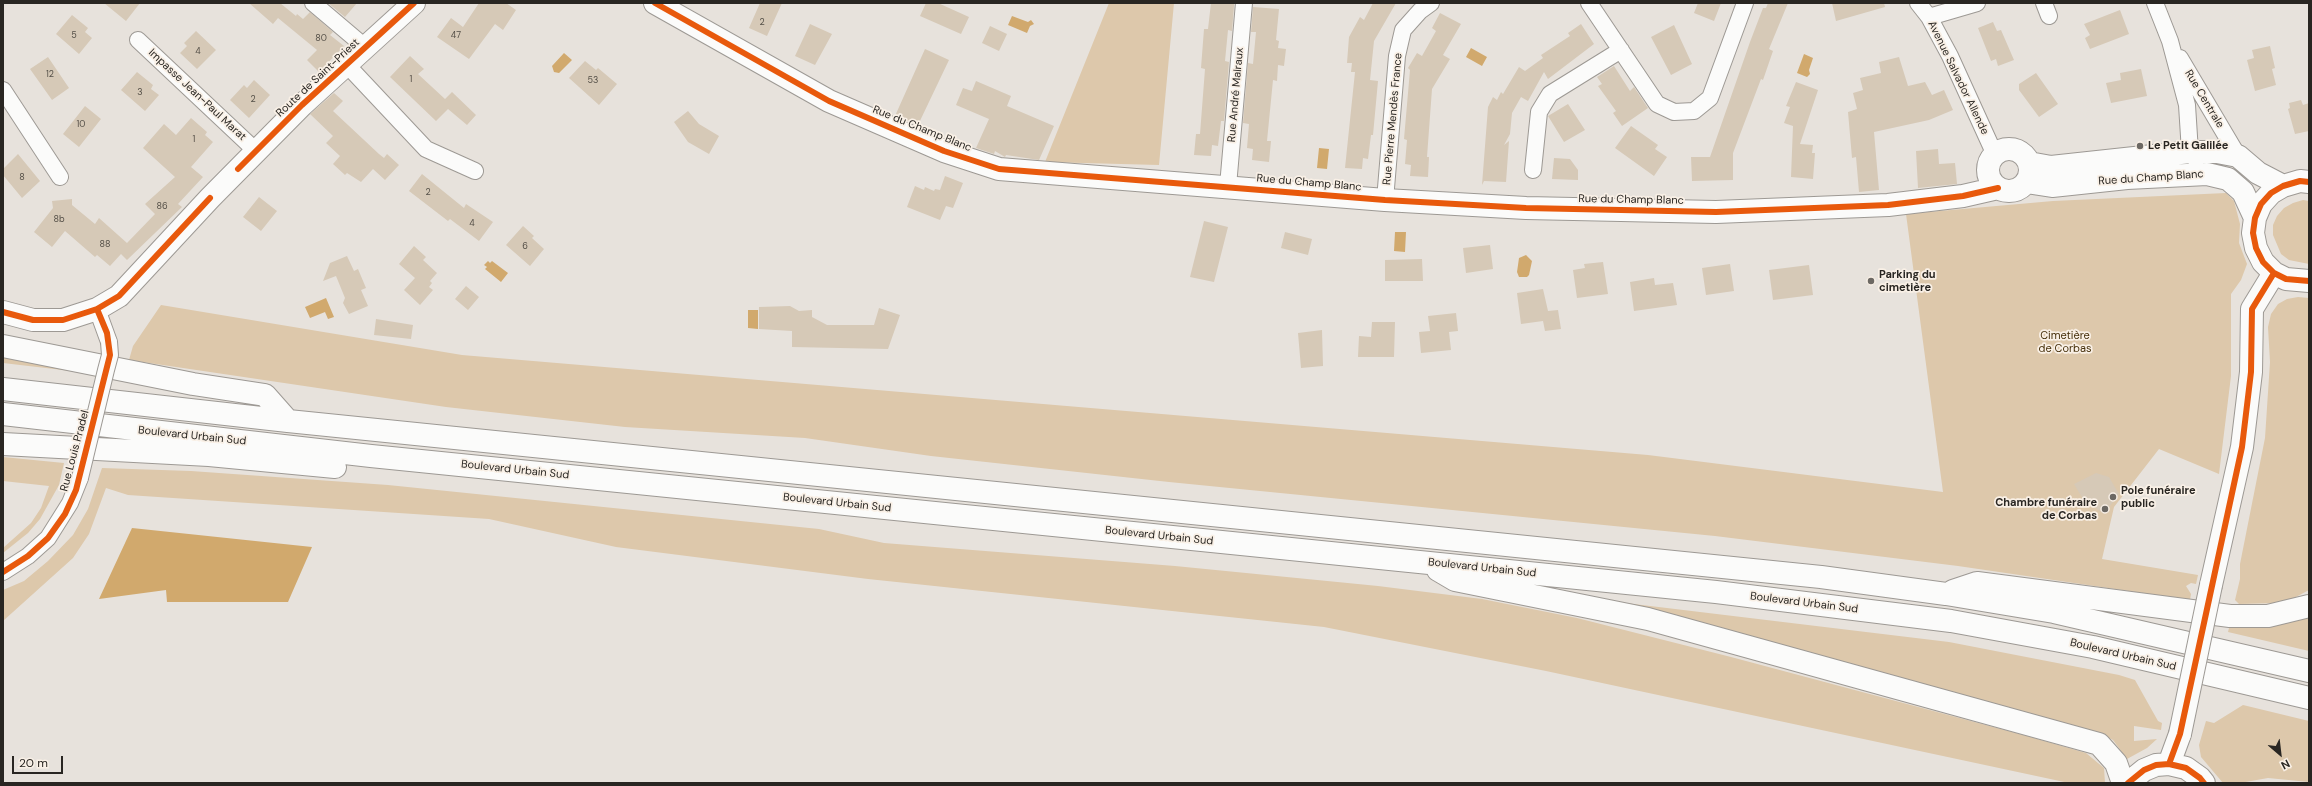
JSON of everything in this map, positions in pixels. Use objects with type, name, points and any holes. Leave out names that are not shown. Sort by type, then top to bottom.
[{"type":"main road","name":"Route de Saint-Priest","points":[[3,312],[33,320],[63,320],[97,309],[119,296],[256,151],[302,105],[414,3]]},
{"type":"main road","name":"Rue du Champ Blanc","points":[[655,3],[829,102],[944,151],[999,169],[1228,186],[1385,200],[1526,208],[1716,212],[1888,205],[1963,196],[1998,188]]},
{"type":"main road","points":[[2007,150],[2014,150],[2021,153],[2027,173],[2016,190],[2010,191],[1998,188],[1990,178],[1989,172],[1991,160],[1995,155],[2007,150]]},
{"type":"main road","name":"Rue du Champ Blanc","points":[[2027,173],[2050,167],[2190,152],[2217,152],[2238,156],[2258,173],[2283,186]]},
{"type":"main road","name":"Rue du Champ Blanc","points":[[2027,173],[2052,186],[2127,178],[2207,174],[2228,179],[2243,192],[2255,218]]},
{"type":"main road","points":[[2309,182],[2300,181],[2283,186],[2271,193],[2261,204],[2255,218],[2253,233],[2256,248],[2264,262],[2274,273],[2286,279],[2309,281]]},
{"type":"main road","points":[[2169,764],[2180,734],[2242,447],[2251,372],[2252,309],[2274,273]]},
{"type":"main road","points":[[3,346],[193,384],[265,395],[288,421]]},
{"type":"main road","points":[[3,389],[288,421],[1790,574],[1946,594],[2054,612],[2309,671]]},
{"type":"main road","name":"Boulevard Urbain Sud","points":[[3,414],[371,456],[1716,592],[1951,621],[2093,647],[2309,698]]},
{"type":"main road","points":[[3,444],[209,455],[342,468],[371,456]]},
{"type":"main road","points":[[1426,563],[1455,580],[1648,618],[2100,744],[2116,763],[2122,783]]},
{"type":"main road","points":[[1946,594],[1977,583],[2168,610],[2230,616],[2268,616],[2309,606]]},
{"type":"main road","points":[[2128,783],[2144,770],[2156,765],[2169,764],[2186,768],[2200,778],[2204,783]]},
{"type":"street","points":[[313,3],[366,47]]},
{"type":"street","name":"Rue André Malraux","points":[[1228,186],[1244,3]]},
{"type":"street","name":"Rue Pierre Mendès France","points":[[1385,200],[1399,49],[1403,30],[1420,11],[1431,3]]},
{"type":"street","points":[[1589,3],[1658,104],[1674,112],[1694,111],[1710,98],[1745,3]]},
{"type":"street","name":"Avenue Salvador Allende","points":[[1918,3],[1929,18],[1950,56],[1995,155]]},
{"type":"street","points":[[1929,18],[1977,3]]},
{"type":"street","name":"Rue Centrale","points":[[2155,3],[2170,41],[2187,105],[2190,152]]},
{"type":"street","name":"Impasse Jean-Paul Marat","points":[[138,40],[256,151]]},
{"type":"street","name":"Rue Centrale","points":[[2170,41],[2238,156]]},
{"type":"street","points":[[1533,170],[1539,112],[1550,94],[1621,50]]},
{"type":"street","points":[[347,65],[426,149],[475,171]]},
{"type":"street","points":[[3,90],[60,177]]},
{"type":"street","points":[[2190,152],[2207,174]]},
{"type":"street","name":"Rue Louis Pradel","points":[[3,572],[28,556],[48,538],[70,504],[80,478],[110,355],[109,342],[97,309]]},
{"type":"green space","points":[[1109,3],[1174,3],[1159,165],[1045,162]]},
{"type":"green space","name":"Cimetière de Corbas","points":[[2226,193],[2234,201],[2240,224],[2239,243],[2247,264],[2241,280],[2231,294],[2231,376],[2219,474],[2159,449],[2114,507],[2102,559],[2198,575],[2196,584],[2191,583],[2186,586],[2191,594],[2190,600],[1958,566],[1715,536],[1169,482],[931,456],[805,438],[625,427],[446,407],[129,360],[133,346],[161,305],[462,355],[1648,455],[1943,492],[1906,214],[2053,201]]},
{"type":"green space","points":[[2303,200],[2309,201],[2309,264],[2289,260],[2281,254],[2273,235],[2273,225],[2277,216],[2284,208]]},
{"type":"green space","points":[[2298,297],[2309,298],[2309,590],[2294,598],[2277,603],[2239,604],[2235,600],[2240,579],[2240,564],[2265,438],[2270,362],[2268,327],[2271,314],[2278,304],[2287,299]]},
{"type":"green space","points":[[3,355],[80,372],[3,363]]},
{"type":"green space","points":[[3,457],[64,463],[59,485],[40,519],[28,533],[3,553],[3,548],[31,523],[41,508],[49,486],[3,481]]},
{"type":"green space","points":[[102,468],[191,471],[388,485],[819,529],[884,543],[1175,566],[1378,586],[1482,599],[1577,618],[1731,657],[2086,753],[2104,768],[2105,783],[2069,783],[1546,671],[1324,627],[868,579],[616,547],[489,519],[128,495],[106,488],[89,534],[73,558],[3,621],[3,590],[24,581],[48,561],[73,535],[88,509]]},
{"type":"green space","points":[[1617,602],[1949,642],[2119,675],[2135,680],[2158,721],[2162,723],[2161,730],[2134,726],[2134,741],[2157,739],[2147,748],[2127,759],[2113,740],[2096,731],[2094,735]]},
{"type":"green space","points":[[2309,615],[2309,651],[2228,632],[2230,624]]},
{"type":"green space","points":[[2243,705],[2309,721],[2309,782],[2268,778],[2240,783],[2223,783],[2201,757],[2199,745],[2206,721],[2214,723]]},
{"type":"shaded area","points":[[1012,16],[1028,22],[1031,20],[1034,24],[1030,26],[1027,33],[1008,25]]},
{"type":"shaded area","points":[[1471,48],[1487,57],[1482,66],[1466,57]]},
{"type":"shaded area","points":[[564,53],[572,60],[559,73],[554,72],[552,66]]},
{"type":"shaded area","points":[[1804,54],[1813,58],[1809,70],[1810,74],[1807,77],[1797,73]]},
{"type":"shaded area","points":[[1319,148],[1329,149],[1327,169],[1317,168]]},
{"type":"shaded area","points":[[1395,232],[1406,232],[1405,252],[1394,251]]},
{"type":"shaded area","points":[[1526,255],[1532,261],[1529,275],[1527,277],[1519,277],[1517,272],[1519,258]]},
{"type":"shaded area","points":[[488,261],[490,263],[492,261],[508,273],[501,282],[485,269],[487,267],[484,265]]},
{"type":"shaded area","points":[[326,298],[334,317],[328,319],[325,312],[310,318],[305,307]]},
{"type":"shaded area","points":[[748,310],[758,310],[758,329],[748,328]]},
{"type":"shaded area","points":[[132,528],[312,547],[288,602],[167,602],[166,590],[99,599]]},
{"type":"building","points":[[104,3],[140,3],[126,21]]},
{"type":"building","points":[[249,3],[280,3],[296,16],[297,14],[303,19],[310,12],[333,32],[330,35],[344,46],[319,72],[307,60],[317,50],[278,18],[273,24]]},
{"type":"building","points":[[328,3],[357,3],[345,17]]},
{"type":"building","points":[[479,3],[506,3],[516,10],[503,30],[495,24],[469,59],[437,37],[451,18],[463,27]]},
{"type":"building","points":[[760,3],[782,3],[767,36],[749,28]]},
{"type":"building","points":[[926,3],[938,3],[969,17],[961,34],[920,16]]},
{"type":"building","points":[[1211,3],[1234,3],[1234,6],[1232,31],[1228,30],[1225,61],[1229,62],[1224,121],[1221,121],[1218,146],[1212,145],[1211,156],[1194,155],[1196,134],[1200,134],[1205,69],[1201,68],[1204,29],[1208,29]]},
{"type":"building","points":[[1373,3],[1396,3],[1374,41],[1370,80],[1378,81],[1373,135],[1371,135],[1368,159],[1363,158],[1362,169],[1345,168],[1355,72],[1351,72],[1352,63],[1347,63],[1349,37],[1360,17],[1364,20]]},
{"type":"building","points":[[1698,3],[1721,3],[1714,21],[1694,13]]},
{"type":"building","points":[[1768,3],[1788,3],[1769,49],[1773,51],[1763,80],[1761,79],[1733,153],[1733,180],[1692,181],[1691,157],[1710,157],[1750,42],[1763,8],[1766,8]]},
{"type":"building","points":[[1832,3],[1884,3],[1885,7],[1836,21]]},
{"type":"building","points":[[1253,7],[1279,9],[1276,40],[1279,41],[1278,48],[1286,49],[1284,66],[1278,65],[1277,81],[1273,80],[1267,141],[1271,141],[1269,162],[1252,160],[1253,149],[1247,148],[1249,124],[1243,123],[1248,63],[1253,64],[1256,32],[1251,32]]},
{"type":"building","points":[[2120,10],[2129,34],[2090,49],[2085,38],[2090,35],[2084,24]]},
{"type":"building","points":[[1440,13],[1461,24],[1443,55],[1450,59],[1432,89],[1427,157],[1429,157],[1428,177],[1410,176],[1411,165],[1405,164],[1407,140],[1404,139],[1410,70],[1408,68],[1417,53],[1422,56],[1436,31],[1432,28]]},
{"type":"building","points":[[72,15],[88,28],[85,32],[92,38],[79,54],[56,34]]},
{"type":"building","points":[[1993,22],[1997,31],[2001,30],[2014,60],[1998,66],[1996,59],[1991,61],[1978,28]]},
{"type":"building","points":[[810,24],[832,34],[815,65],[795,56]]},
{"type":"building","points":[[1581,24],[1594,44],[1548,79],[1544,72],[1528,101],[1521,97],[1512,113],[1510,134],[1504,145],[1509,141],[1506,182],[1484,181],[1482,185],[1488,107],[1493,97],[1497,100],[1501,92],[1503,94],[1519,67],[1525,71],[1543,58],[1541,55],[1570,36],[1568,33]]},
{"type":"building","points":[[1674,25],[1692,64],[1671,75],[1651,37]]},
{"type":"building","points":[[990,26],[1007,34],[999,51],[982,43]]},
{"type":"building","points":[[196,31],[216,50],[197,69],[180,53],[187,46],[184,43]]},
{"type":"building","points":[[2270,46],[2275,68],[2272,69],[2276,85],[2255,91],[2247,60],[2254,58],[2252,50]]},
{"type":"building","points":[[925,49],[949,60],[918,125],[895,116]]},
{"type":"building","points":[[410,56],[424,69],[418,74],[445,99],[452,92],[476,115],[467,125],[448,109],[436,121],[390,77]]},
{"type":"building","points":[[48,57],[69,88],[52,100],[30,69]]},
{"type":"building","points":[[1899,57],[1908,86],[1925,82],[1932,95],[1944,90],[1953,110],[1929,120],[1874,132],[1879,190],[1859,192],[1856,157],[1852,158],[1848,112],[1857,109],[1853,93],[1863,90],[1860,78],[1881,73],[1879,62]]},
{"type":"building","points":[[585,61],[596,70],[598,68],[617,84],[599,105],[569,78]]},
{"type":"building","points":[[1614,66],[1630,91],[1634,87],[1648,108],[1622,126],[1613,113],[1616,111],[1598,86],[1602,84],[1597,77]]},
{"type":"building","points":[[2141,69],[2147,96],[2111,103],[2106,83],[2121,80],[2120,73]]},
{"type":"building","points":[[137,72],[153,85],[151,89],[159,95],[145,111],[121,90]]},
{"type":"building","points":[[2036,73],[2058,104],[2039,117],[2019,90],[2019,84]]},
{"type":"building","points":[[254,80],[270,95],[249,118],[230,100],[244,85],[247,88]]},
{"type":"building","points":[[976,81],[1011,96],[1007,106],[1054,126],[1039,160],[1006,155],[1005,157],[995,151],[994,154],[976,148],[989,119],[956,105],[963,88],[972,91]]},
{"type":"building","points":[[1796,82],[1818,90],[1800,144],[1813,145],[1812,153],[1815,153],[1813,179],[1791,177],[1793,126],[1784,123],[1790,107],[1786,106]]},
{"type":"building","points":[[334,93],[343,101],[333,111],[379,154],[384,158],[387,154],[399,165],[385,180],[373,169],[361,182],[347,173],[345,175],[333,164],[340,156],[326,143],[333,136],[310,114]]},
{"type":"building","points":[[2301,100],[2303,105],[2309,103],[2309,131],[2295,134],[2288,109],[2290,108],[2289,103]]},
{"type":"building","points":[[1568,104],[1585,130],[1564,142],[1548,116]]},
{"type":"building","points":[[85,106],[101,119],[79,147],[63,134]]},
{"type":"building","points":[[688,111],[699,124],[719,136],[709,154],[688,142],[674,122]]},
{"type":"building","points":[[191,118],[207,132],[205,135],[213,142],[191,167],[203,177],[178,204],[182,207],[127,260],[121,254],[110,266],[97,255],[95,257],[65,231],[52,247],[34,232],[53,208],[52,201],[72,199],[72,205],[95,224],[99,218],[127,243],[155,214],[145,204],[175,177],[143,148],[164,124],[176,135]]},
{"type":"building","points":[[1631,126],[1658,145],[1655,149],[1667,157],[1654,176],[1615,148]]},
{"type":"building","points":[[1938,149],[1939,164],[1955,163],[1957,184],[1918,188],[1916,151]]},
{"type":"building","points":[[18,154],[40,181],[22,198],[3,175],[3,169]]},
{"type":"building","points":[[1554,158],[1570,159],[1578,170],[1578,180],[1552,179]]},
{"type":"building","points":[[422,174],[464,208],[466,204],[493,222],[479,241],[450,219],[448,221],[409,191]]},
{"type":"building","points":[[945,176],[963,183],[953,208],[946,206],[940,220],[907,207],[915,186],[924,190],[925,187],[934,191],[935,189],[940,190]]},
{"type":"building","points":[[259,197],[277,211],[261,231],[243,217]]},
{"type":"building","points":[[1204,221],[1228,227],[1214,282],[1190,277]]},
{"type":"building","points":[[523,226],[534,236],[532,238],[544,249],[530,266],[506,245]]},
{"type":"building","points":[[1285,232],[1312,239],[1308,255],[1281,248]]},
{"type":"building","points":[[1490,245],[1493,269],[1466,273],[1463,248]]},
{"type":"building","points":[[414,246],[426,257],[423,260],[437,273],[430,281],[432,283],[429,287],[433,290],[420,305],[404,290],[415,278],[399,264]]},
{"type":"building","points":[[347,256],[354,271],[358,269],[366,288],[361,290],[368,306],[349,314],[343,303],[345,298],[336,276],[323,281],[330,263]]},
{"type":"building","points":[[1422,259],[1423,281],[1385,281],[1385,260]]},
{"type":"building","points":[[1603,262],[1608,294],[1577,298],[1573,270],[1585,268],[1584,264]]},
{"type":"building","points":[[1730,264],[1734,291],[1706,295],[1702,268]]},
{"type":"building","points":[[1809,265],[1813,295],[1773,300],[1769,270]]},
{"type":"building","points":[[1654,278],[1655,285],[1673,283],[1677,305],[1634,311],[1630,282]]},
{"type":"building","points":[[466,286],[479,297],[468,310],[455,299]]},
{"type":"building","points":[[1543,289],[1548,311],[1558,310],[1561,329],[1545,331],[1543,321],[1521,324],[1517,293]]},
{"type":"building","points":[[790,306],[799,311],[812,310],[812,317],[827,325],[874,325],[879,308],[900,315],[888,349],[792,347],[792,331],[759,329],[759,307]]},
{"type":"building","points":[[1456,313],[1458,331],[1449,332],[1451,350],[1421,353],[1419,332],[1430,331],[1428,316]]},
{"type":"building","points":[[376,319],[413,325],[411,339],[374,335]]},
{"type":"building","points":[[1372,322],[1395,322],[1394,357],[1358,357],[1359,336],[1371,337]]},
{"type":"building","points":[[1322,330],[1323,366],[1301,368],[1298,333]]},
{"type":"building","points":[[2096,473],[2109,477],[2119,494],[2104,514],[2083,499],[2074,484]]},
{"type":"cycle path","points":[[238,169],[302,105],[414,3]]},
{"type":"cycle path","points":[[655,3],[829,101],[944,151],[999,169],[1385,200],[1526,208],[1716,212],[1888,205],[1963,196],[1998,188]]},
{"type":"cycle path","points":[[2309,182],[2300,181],[2283,186],[2271,193],[2261,204],[2255,218],[2253,233],[2256,248],[2263,262],[2274,273],[2286,279],[2309,281]]},
{"type":"cycle path","points":[[3,312],[33,320],[63,320],[97,309],[119,296],[210,198]]},
{"type":"cycle path","points":[[2169,764],[2180,734],[2242,447],[2251,372],[2252,309],[2274,273]]},
{"type":"cycle path","points":[[3,572],[28,556],[48,538],[65,514],[76,490],[110,355],[107,333],[97,309]]},
{"type":"cycle path","points":[[2128,783],[2144,770],[2156,765],[2169,764],[2186,768],[2200,778],[2204,783]]},
{"type":"place","name":"Le Petit Galilée","points":[[2140,146]]},
{"type":"place","name":"Parking du cimetière","points":[[1871,281]]},
{"type":"place","name":"Pole funéraire public","points":[[2113,497]]},
{"type":"place","name":"Chambre funéraire de Corbas","points":[[2105,509]]}]
